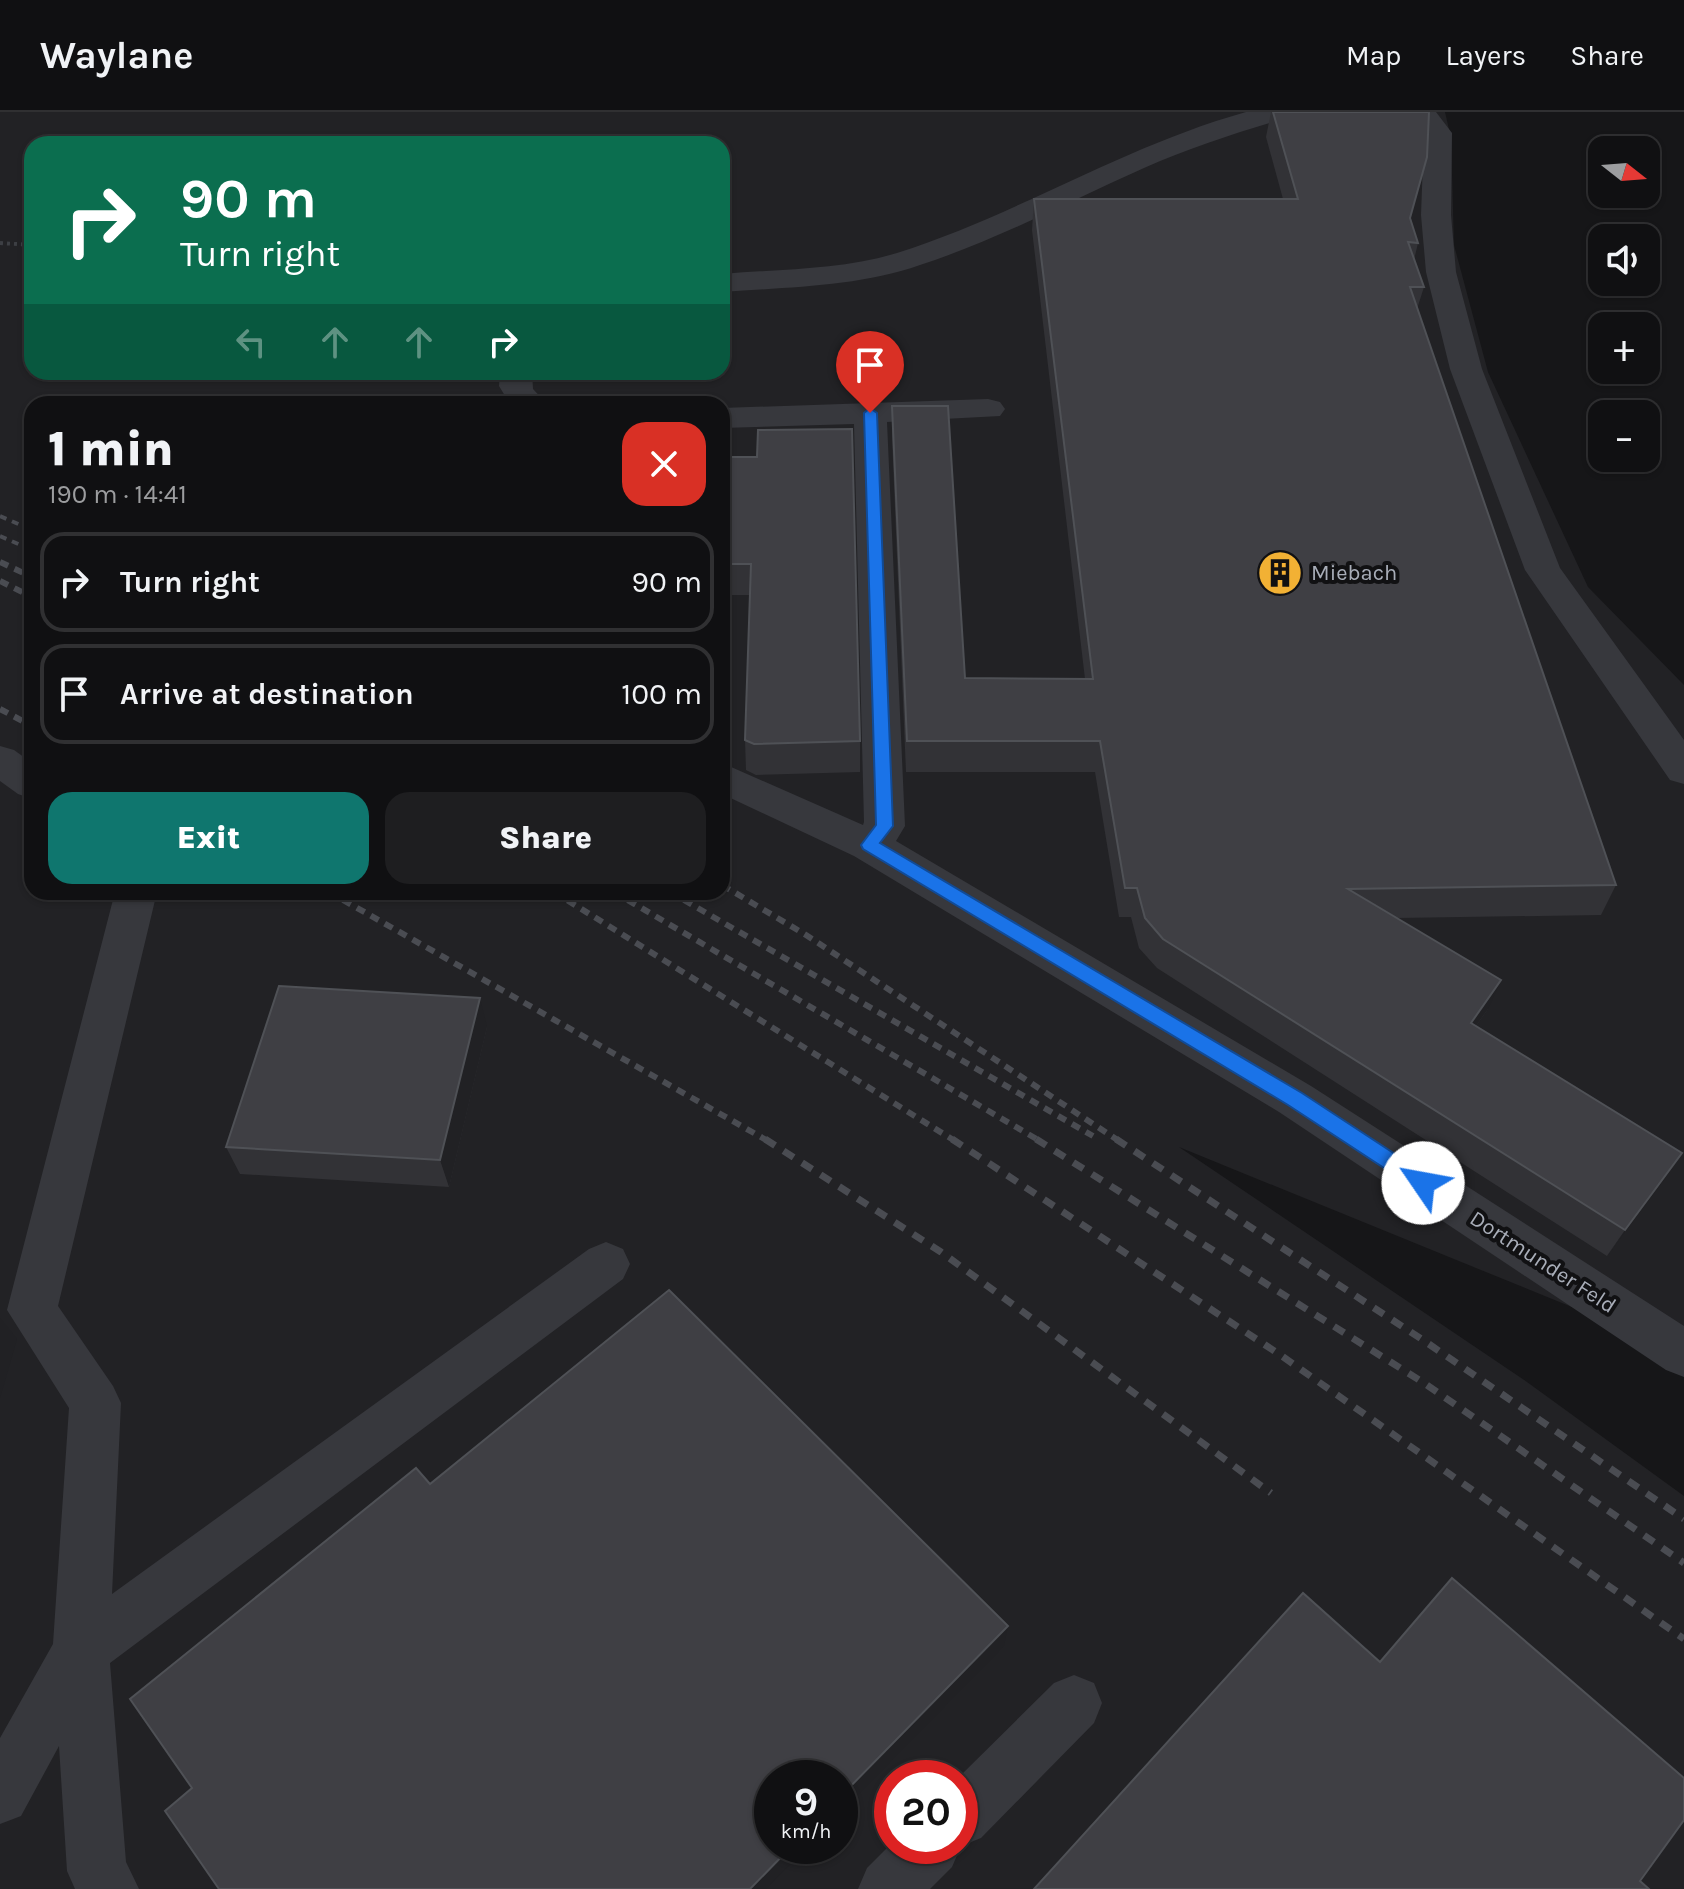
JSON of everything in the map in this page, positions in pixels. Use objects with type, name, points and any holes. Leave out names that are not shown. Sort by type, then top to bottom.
[{"type":"lane","points":[[730,282],[848,272],[906,260],[977,233],[1221,125],[1277,112]]},
{"type":"lane","points":[[1421,112],[1438,133],[1436,215],[1441,272],[1466,369],[1543,570],[1684,770]]},
{"type":"lane","points":[[730,418],[988,409]]},
{"type":"lane","points":[[869,845],[885,826],[870,413]]},
{"type":"lane","points":[[0,760],[24,778]]},
{"type":"lane","name":"Dortmunder Feld","points":[[730,781],[869,845],[1295,1099],[1684,1354]]},
{"type":"lane","points":[[109,1889],[97,1871],[81,1650],[95,1403],[32,1310],[134,900]]},
{"type":"lane","points":[[0,1795],[81,1650],[606,1264]]},
{"type":"lane","points":[[978,1799],[1074,1703]]},
{"type":"lane","points":[[888,1889],[913,1864]]},
{"type":"path","points":[[0,243],[24,244]]},
{"type":"shaded area","points":[[0,112],[1445,112],[1451,138],[1454,245],[1488,372],[1588,587],[1684,685],[1684,1377],[1589,1314],[1179,1147],[1527,1382],[1684,1496],[1684,1889],[0,1889]]},
{"type":"building","name":"Miebach","points":[[1273,112],[1429,112],[1427,157],[1410,218],[1418,243],[1408,242],[1424,287],[1410,287],[1616,885],[1348,889],[1501,980],[1471,1023],[1682,1153],[1625,1230],[1163,939],[1145,918],[1137,888],[1125,888],[1100,741],[907,741],[892,406],[948,406],[965,678],[1093,679],[1034,199],[1298,199]]},
{"type":"building","points":[[852,429],[860,741],[754,744],[745,740],[751,564],[730,564],[730,457],[757,457],[758,430]]},
{"type":"building","points":[[279,986],[480,998],[440,1160],[226,1147]]},
{"type":"building","points":[[669,1290],[1008,1626],[858,1779],[858,1760],[754,1760],[754,1864],[774,1864],[750,1889],[219,1889],[165,1811],[192,1788],[130,1699],[416,1468],[430,1484]]},
{"type":"building","points":[[1452,1578],[1684,1778],[1684,1820],[1640,1881],[1649,1889],[1034,1889],[1303,1593],[1380,1662]]},
{"type":"railway","points":[[0,516],[24,526]]},
{"type":"railway","points":[[0,536],[24,546]]},
{"type":"railway","points":[[0,562],[24,573]]},
{"type":"railway","points":[[0,581],[24,593]]},
{"type":"railway","points":[[0,709],[24,722]]},
{"type":"railway","points":[[730,890],[806,935],[1119,1141]]},
{"type":"railway","points":[[343,900],[768,1141]]},
{"type":"railway","points":[[567,900],[955,1141]]},
{"type":"railway","points":[[628,900],[1040,1141]]},
{"type":"railway","points":[[684,900],[1093,1136]]},
{"type":"railway","points":[[765,1139],[941,1252],[1271,1493]]},
{"type":"railway","points":[[952,1139],[1279,1354],[1684,1639]]},
{"type":"railway","points":[[1036,1139],[1424,1383],[1684,1563]]},
{"type":"railway","points":[[1116,1139],[1423,1340],[1684,1519]]},
{"type":"place","name":"Miebach","points":[[1280,573]]},
{"type":"route","points":[[870,413],[885,826],[869,845],[1295,1099],[1423,1183]]}]
